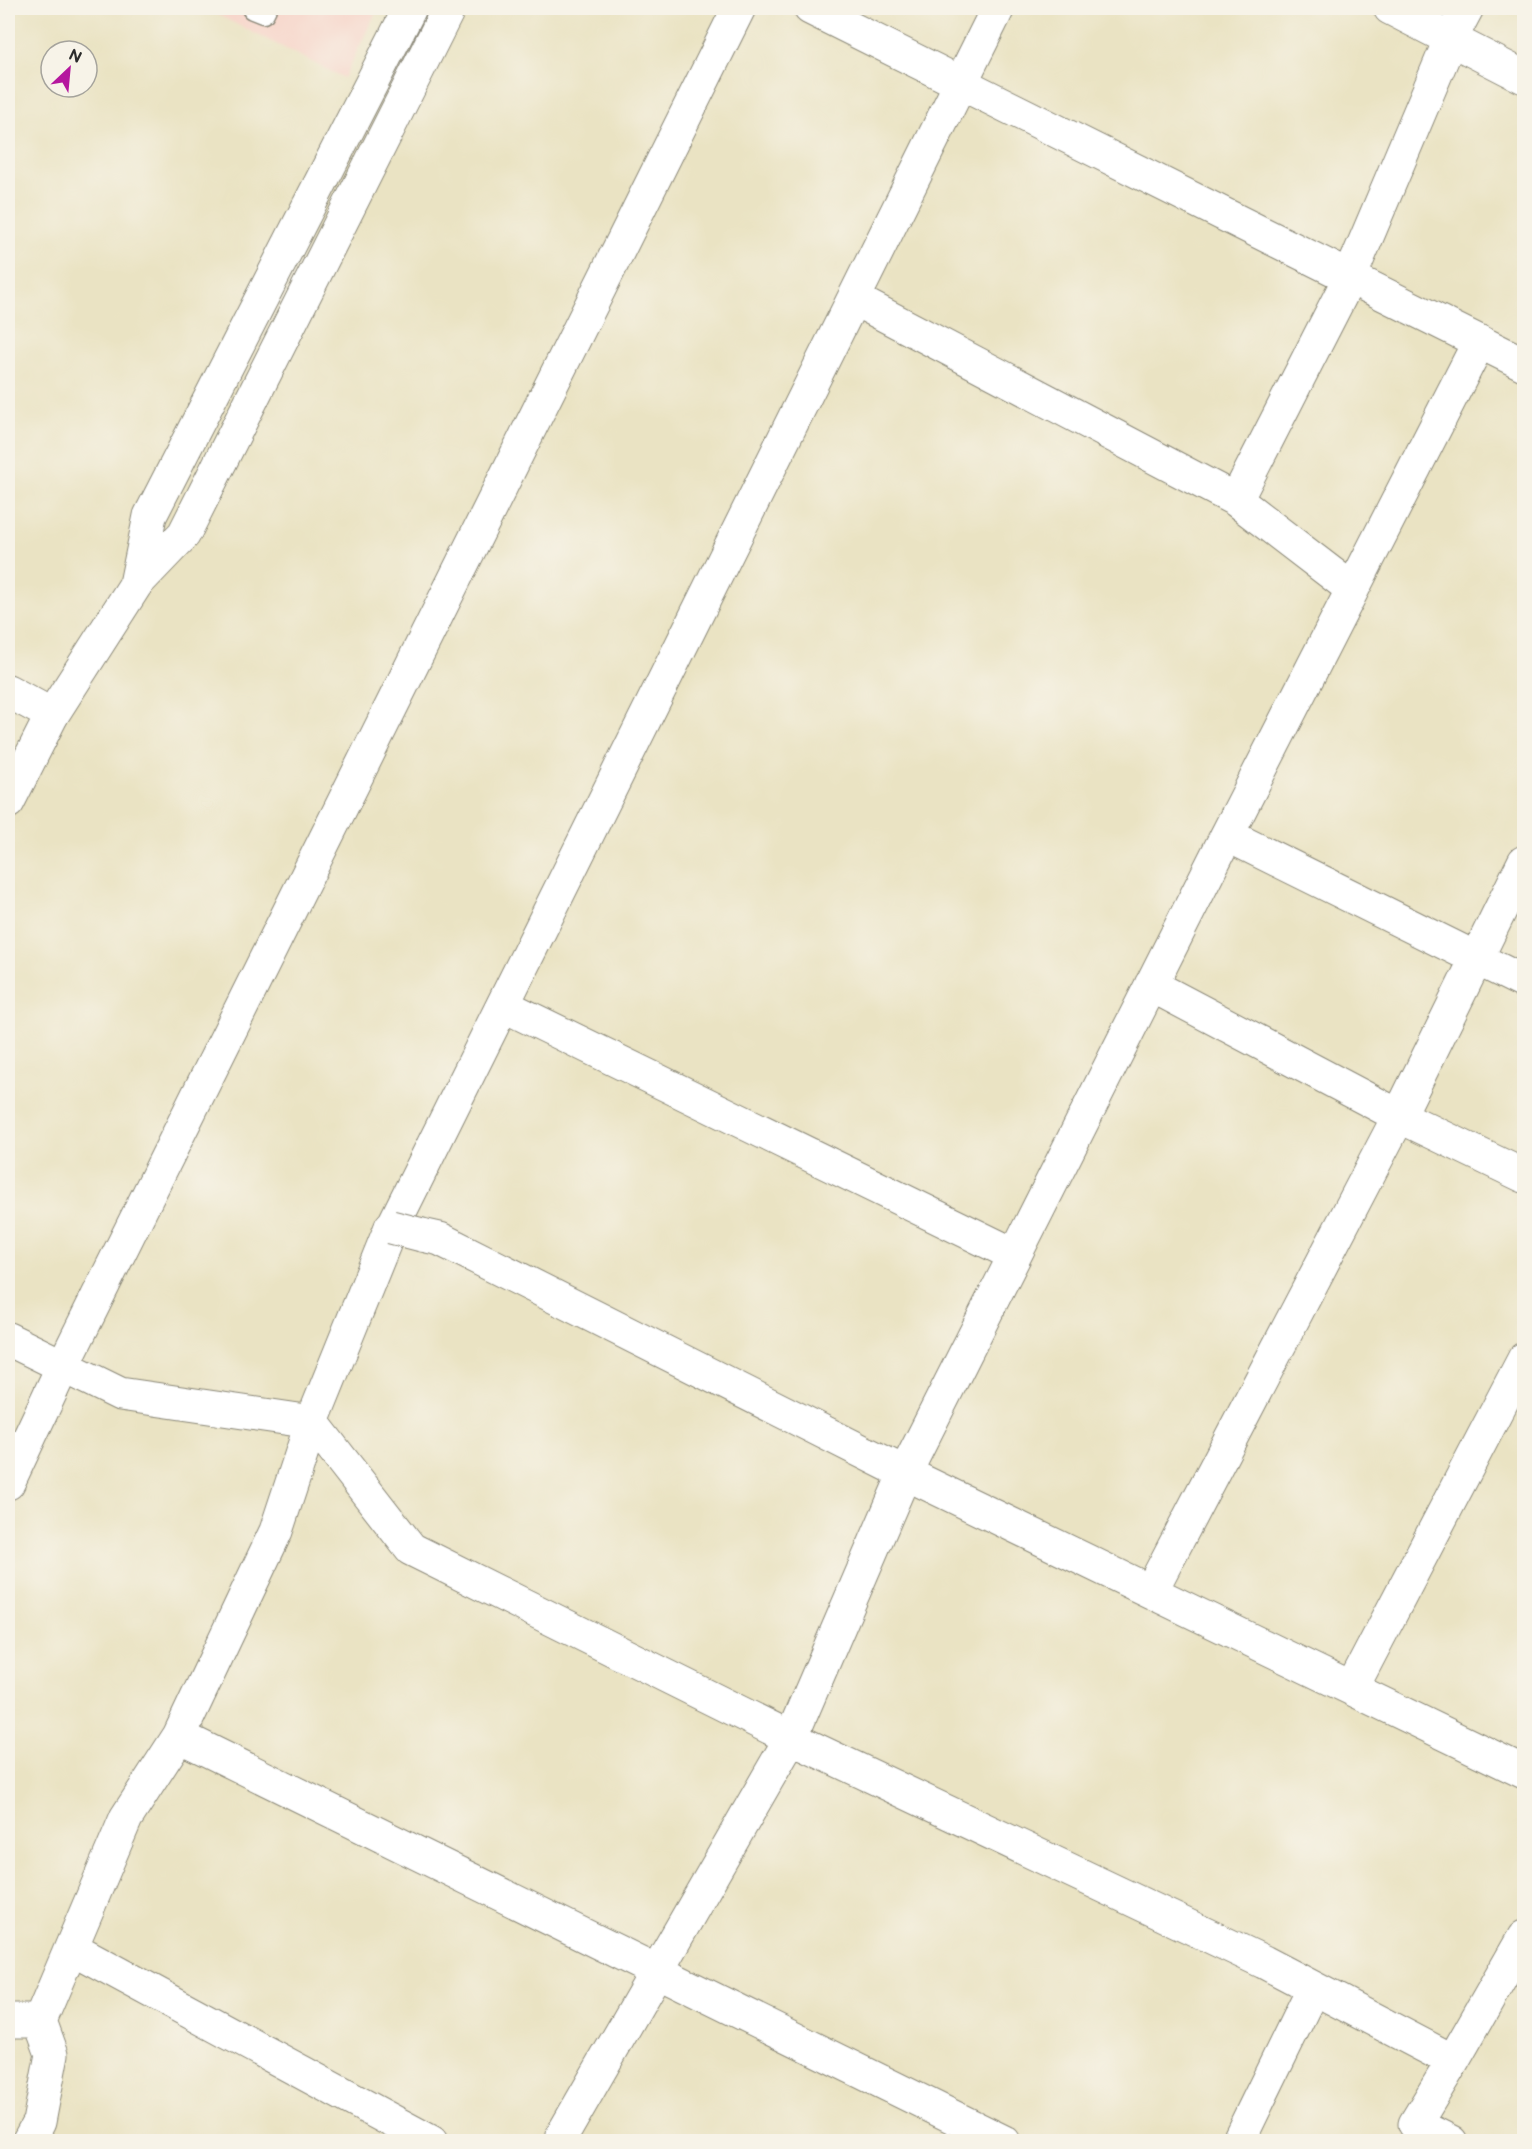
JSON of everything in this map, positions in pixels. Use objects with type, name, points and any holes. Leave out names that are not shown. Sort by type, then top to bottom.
[{"type":"street","points":[[136,584],[150,516],[410,8]]},
{"type":"street","points":[[8,802],[52,716],[136,584],[184,534],[449,8]]},
{"type":"street","points":[[8,1483],[63,1366],[739,8]]},
{"type":"street","points":[[810,8],[1524,364]]},
{"type":"street","points":[[28,2142],[39,2122],[52,2054],[40,2021],[126,1818],[179,1736],[276,1531],[312,1422],[389,1232],[998,8]]},
{"type":"street","points":[[1390,8],[1524,77]]},
{"type":"street","points":[[1236,500],[1350,277],[1451,38],[1467,8]]},
{"type":"street","points":[[854,299],[1236,500],[1352,589]]},
{"type":"street","points":[[562,2142],[563,2134],[791,1738],[905,1473],[1479,342]]},
{"type":"street","points":[[8,691],[52,716]]},
{"type":"street","points":[[1227,835],[1524,982]]},
{"type":"street","points":[[1151,1591],[1399,1116],[1524,862]]},
{"type":"street","points":[[1151,985],[1399,1116],[1524,1176]]},
{"type":"street","points":[[503,1005],[1015,1255]]},
{"type":"street","points":[[389,1232],[440,1239],[905,1473],[1524,1772]]},
{"type":"street","points":[[8,1339],[120,1394],[312,1422],[411,1549],[791,1738],[1264,1962],[1453,2061]]},
{"type":"street","points":[[1352,1688],[1524,1359]]},
{"type":"street","points":[[179,1736],[1004,2142]]},
{"type":"street","points":[[1451,2142],[1415,2124],[1524,1937]]},
{"type":"street","points":[[72,1948],[431,2142]]},
{"type":"street","points":[[1238,2142],[1313,1988]]},
{"type":"street","points":[[8,2021],[40,2021]]},
{"type":"lane","points":[[253,8],[263,12],[265,8]]},
{"type":"shaded area","points":[[204,8],[378,8],[344,78]]}]
